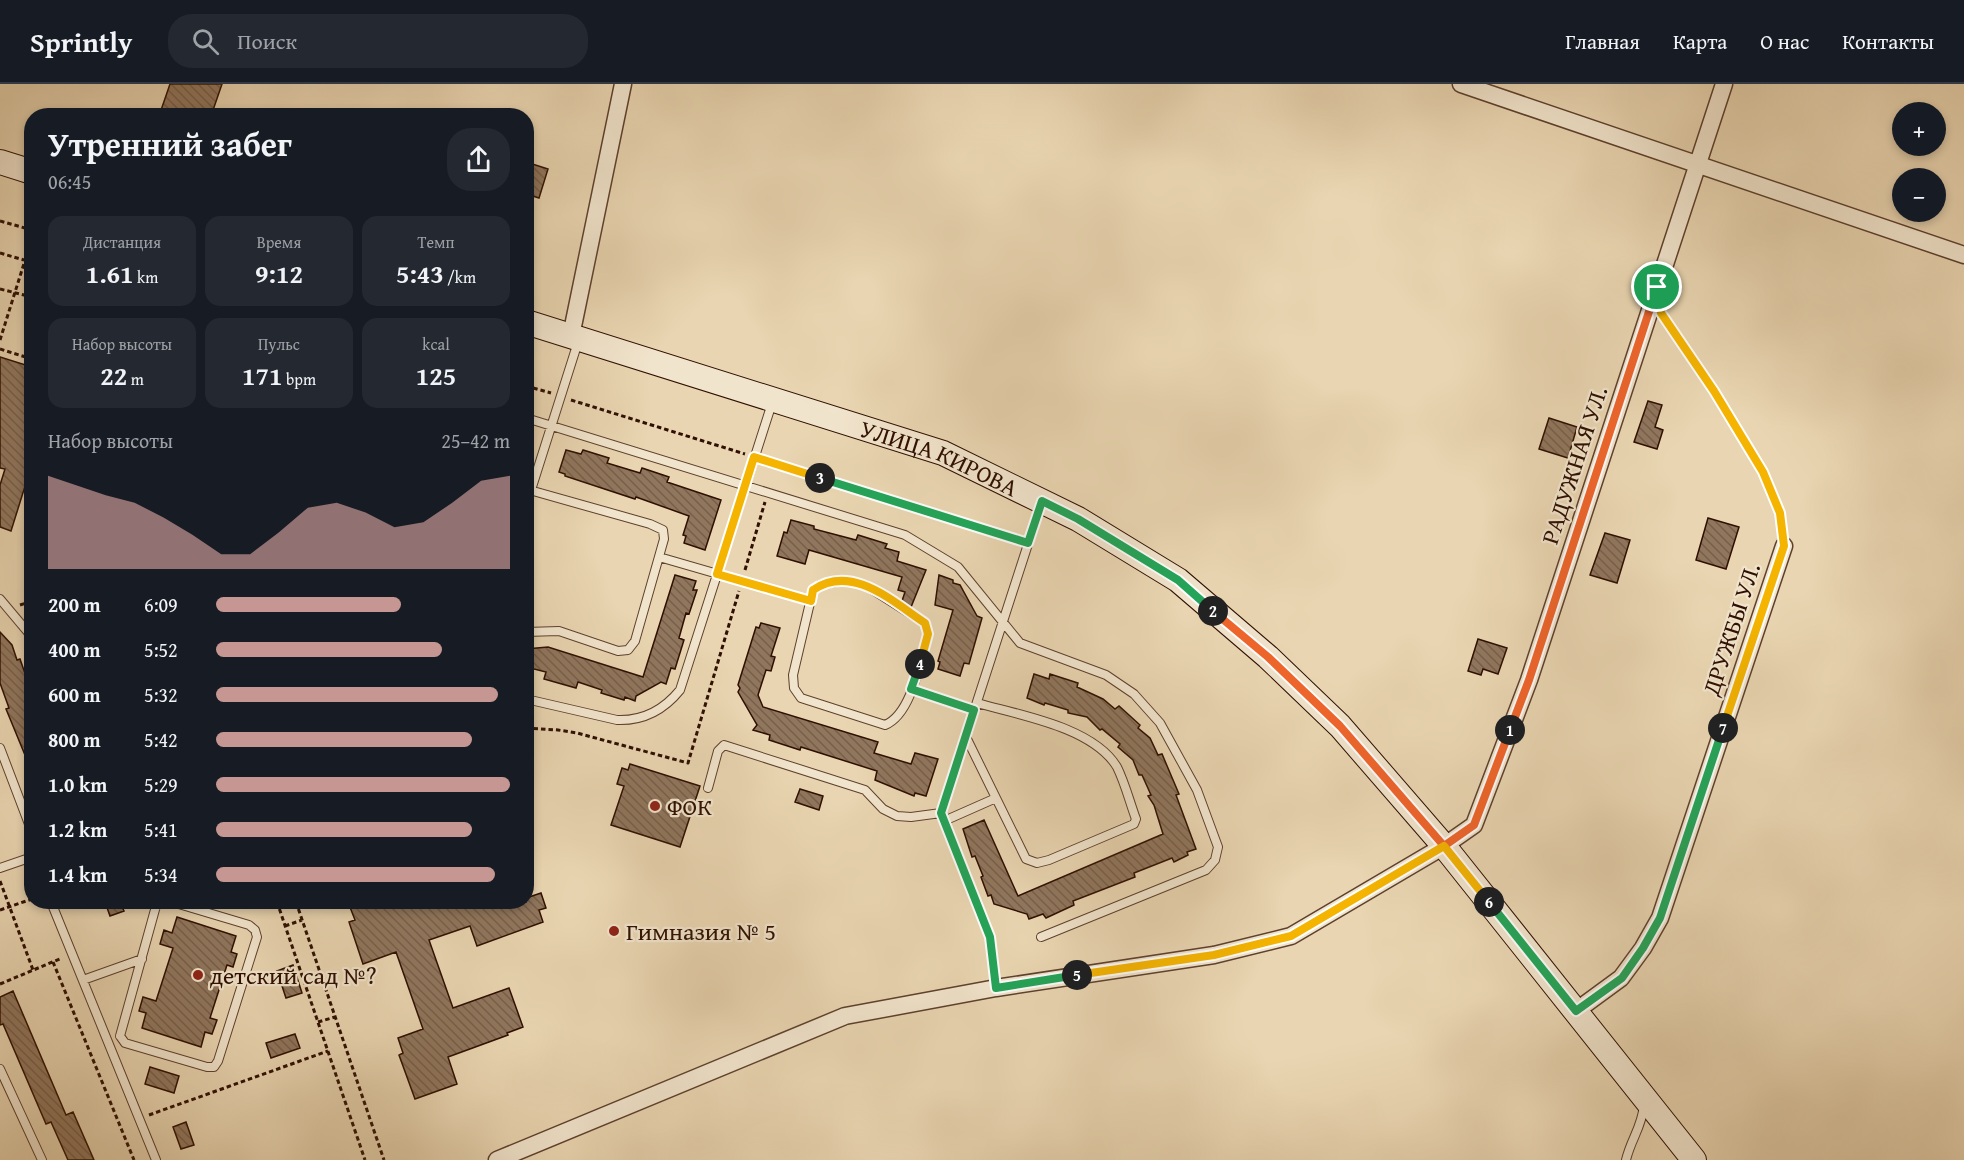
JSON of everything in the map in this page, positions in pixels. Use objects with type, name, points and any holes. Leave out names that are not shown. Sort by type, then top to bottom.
[{"type":"main road","points":[[0,162],[24,170]]},
{"type":"main road","name":"УЛИЦА КИРОВА","points":[[534,324],[943,453],[1078,519],[1178,580],[1268,657],[1340,726],[1444,846],[1694,1160]]},
{"type":"street","points":[[575,337],[623,84]]},
{"type":"street","points":[[1461,84],[1964,255]]},
{"type":"street","name":"РАДУЖНАЯ УЛ.","points":[[497,1160],[845,1016],[996,988],[1214,955],[1291,936],[1444,846],[1474,825],[1529,680],[1724,84]]},
{"type":"street","name":"ДРУЖБЫ УЛ.","points":[[1576,1011],[1622,978],[1660,918],[1784,546]]},
{"type":"lane","points":[[534,474],[560,396],[575,337]]},
{"type":"lane","points":[[534,701],[617,720],[631,721],[659,711],[680,690],[773,399]]},
{"type":"lane","points":[[534,420],[905,535],[958,567],[1020,643],[1106,675],[1134,693],[1160,723],[1197,790],[1218,847],[1215,860],[1206,870],[1041,937]]},
{"type":"lane","points":[[534,490],[650,524],[663,530],[664,539],[635,641],[628,650],[618,651],[559,631],[534,632]]},
{"type":"lane","points":[[996,988],[990,937],[943,817],[966,737],[1042,501]]},
{"type":"lane","points":[[659,556],[811,601]]},
{"type":"lane","points":[[845,580],[865,585],[925,623],[928,634],[911,689],[904,709],[893,722],[885,725],[801,698],[794,688],[793,675],[813,590],[820,585],[845,580]]},
{"type":"lane","points":[[0,599],[24,628]]},
{"type":"lane","points":[[911,689],[1052,725],[1076,734],[1101,748],[1116,767],[1136,819],[1134,824],[1049,860],[1037,863],[1026,859],[966,737]]},
{"type":"lane","points":[[708,788],[718,751],[724,745],[865,790],[883,808],[897,816],[943,817],[996,798]]},
{"type":"lane","points":[[0,748],[24,811]]},
{"type":"lane","points":[[0,868],[24,860]]},
{"type":"lane","points":[[54,909],[156,1160]]},
{"type":"lane","points":[[120,1036],[155,909]]},
{"type":"lane","points":[[120,1036],[125,1043],[207,1067],[214,1067],[218,1061],[257,936],[255,930],[249,925],[195,909]]},
{"type":"lane","points":[[83,980],[142,960]]},
{"type":"lane","points":[[108,1041],[120,1036]]},
{"type":"lane","points":[[0,1070],[42,1160]]},
{"type":"lane","points":[[1626,1160],[1643,1120],[1645,1098]]},
{"type":"path","points":[[0,220],[24,228]]},
{"type":"path","points":[[0,253],[24,260]]},
{"type":"path","points":[[0,340],[24,263]]},
{"type":"path","name":"ДРУЖБЫ УЛ.","points":[[1657,287],[1661,313],[1714,391],[1763,472],[1780,513],[1784,546]]},
{"type":"path","points":[[0,289],[24,295]]},
{"type":"path","points":[[0,349],[24,356]]},
{"type":"path","points":[[534,388],[1028,543]]},
{"type":"path","points":[[0,881],[33,970]]},
{"type":"path","points":[[0,910],[24,902]]},
{"type":"path","points":[[279,909],[365,1160]]},
{"type":"path","points":[[298,909],[384,1160]]},
{"type":"path","points":[[285,926],[302,920]]},
{"type":"path","points":[[0,984],[72,954]]},
{"type":"path","points":[[53,962],[134,1160]]},
{"type":"path","points":[[318,1022],[335,1017]]},
{"type":"path","points":[[139,1119],[328,1051]]},
{"type":"building","points":[[170,84],[222,84],[214,108],[162,108]]},
{"type":"building","points":[[534,165],[548,169],[539,198],[534,196]]},
{"type":"building","points":[[0,357],[24,364],[24,490],[11,531],[0,527],[0,485],[5,469],[0,468]]},
{"type":"building","points":[[1648,401],[1662,405],[1655,427],[1663,430],[1657,449],[1634,442]]},
{"type":"building","points":[[1549,418],[1577,427],[1568,458],[1539,449]]},
{"type":"building","points":[[566,450],[581,454],[583,450],[609,458],[607,463],[640,473],[642,468],[669,477],[667,482],[721,500],[705,550],[684,543],[686,536],[683,535],[689,516],[636,497],[635,499],[565,476],[559,472]]},
{"type":"building","points":[[1708,518],[1739,527],[1726,569],[1696,560]]},
{"type":"building","points":[[791,520],[814,526],[814,529],[856,540],[858,535],[887,544],[885,548],[899,552],[897,561],[926,570],[911,607],[902,601],[905,592],[898,590],[902,577],[809,550],[805,564],[777,556],[784,532],[787,533]]},
{"type":"building","points":[[1605,533],[1630,540],[1617,583],[1590,575]]},
{"type":"building","points":[[675,575],[696,581],[693,590],[697,590],[689,614],[686,613],[679,638],[684,640],[675,669],[671,668],[666,684],[661,682],[636,696],[635,701],[601,693],[602,690],[578,682],[576,688],[544,679],[546,672],[534,669],[534,648],[548,647],[643,677]]},
{"type":"building","points":[[939,575],[960,585],[977,616],[982,618],[969,664],[964,663],[960,676],[938,669],[940,662],[938,661],[953,610],[935,605]]},
{"type":"building","points":[[761,623],[780,628],[771,656],[775,657],[771,671],[766,670],[758,695],[763,707],[878,742],[874,753],[911,764],[915,753],[938,759],[926,796],[915,793],[914,796],[875,780],[877,771],[801,747],[800,750],[769,740],[770,735],[753,730],[757,725],[738,692],[740,688],[738,685],[756,627],[759,628]]},
{"type":"building","points":[[0,632],[12,645],[17,660],[20,659],[24,670],[24,753],[6,709],[9,708],[0,683]]},
{"type":"building","points":[[1478,639],[1507,648],[1498,674],[1483,669],[1481,675],[1468,671]]},
{"type":"building","points":[[1034,674],[1049,679],[1050,674],[1078,683],[1077,687],[1103,699],[1115,709],[1119,706],[1140,725],[1138,728],[1150,738],[1158,755],[1162,754],[1179,794],[1176,795],[1196,849],[1187,852],[1188,855],[1174,862],[1172,858],[1134,873],[1135,877],[1073,901],[1074,905],[1046,918],[1043,914],[1029,919],[1027,914],[994,904],[991,895],[988,896],[981,877],[983,876],[975,856],[972,857],[963,829],[984,820],[1018,896],[1163,834],[1154,805],[1148,796],[1151,795],[1133,760],[1118,747],[1120,744],[1102,729],[1100,730],[1087,717],[1068,713],[1068,710],[1045,703],[1044,705],[1027,698]]},
{"type":"building","name":"ФОК","points":[[630,764],[700,786],[680,847],[611,825],[624,786],[617,784],[622,768],[628,770]]},
{"type":"building","points":[[800,789],[823,796],[819,810],[795,802]]},
{"type":"building","points":[[541,893],[546,908],[539,910],[543,922],[477,946],[470,926],[429,940],[453,1008],[509,988],[523,1027],[507,1033],[508,1035],[448,1057],[457,1084],[415,1099],[399,1055],[403,1053],[398,1038],[423,1029],[396,952],[363,964],[349,922],[355,920],[351,909],[534,909],[534,895]]},
{"type":"building","points":[[108,909],[123,909],[124,911],[110,916]]},
{"type":"building","points":[[177,917],[236,936],[231,952],[237,954],[233,967],[227,965],[210,1018],[217,1020],[212,1034],[205,1032],[201,1047],[142,1028],[146,1013],[139,1011],[143,997],[156,1001],[173,948],[160,944],[164,930],[172,933]]},
{"type":"building","points":[[293,965],[302,993],[286,998],[277,971]]},
{"type":"building","points":[[13,991],[66,1115],[73,1112],[94,1160],[68,1160],[51,1122],[46,1124],[3,1024],[0,1025],[0,997]]},
{"type":"building","points":[[295,1034],[300,1048],[271,1058],[266,1043]]},
{"type":"building","points":[[150,1067],[179,1076],[174,1093],[145,1084]]},
{"type":"building","points":[[186,1122],[194,1145],[181,1149],[173,1127]]},
{"type":"place","name":"ФОК","points":[[655,806]]},
{"type":"place","name":"Гимназия № 5","points":[[614,931]]},
{"type":"place","name":"детский сад №?","points":[[198,975]]},
{"type":"route","points":[[1657,287],[1529,680],[1477,818],[1474,825],[1444,846],[1340,726],[1268,657],[1178,580],[1078,519],[1042,501],[1028,543],[754,457],[717,574],[811,601],[813,590],[820,585],[845,580],[865,585],[925,623],[928,634],[911,689],[974,710],[941,813],[990,937],[996,988],[1214,955],[1291,936],[1444,846],[1576,1011],[1622,978],[1660,918],[1784,546],[1780,513],[1763,472],[1714,391],[1661,313],[1657,287]]}]
